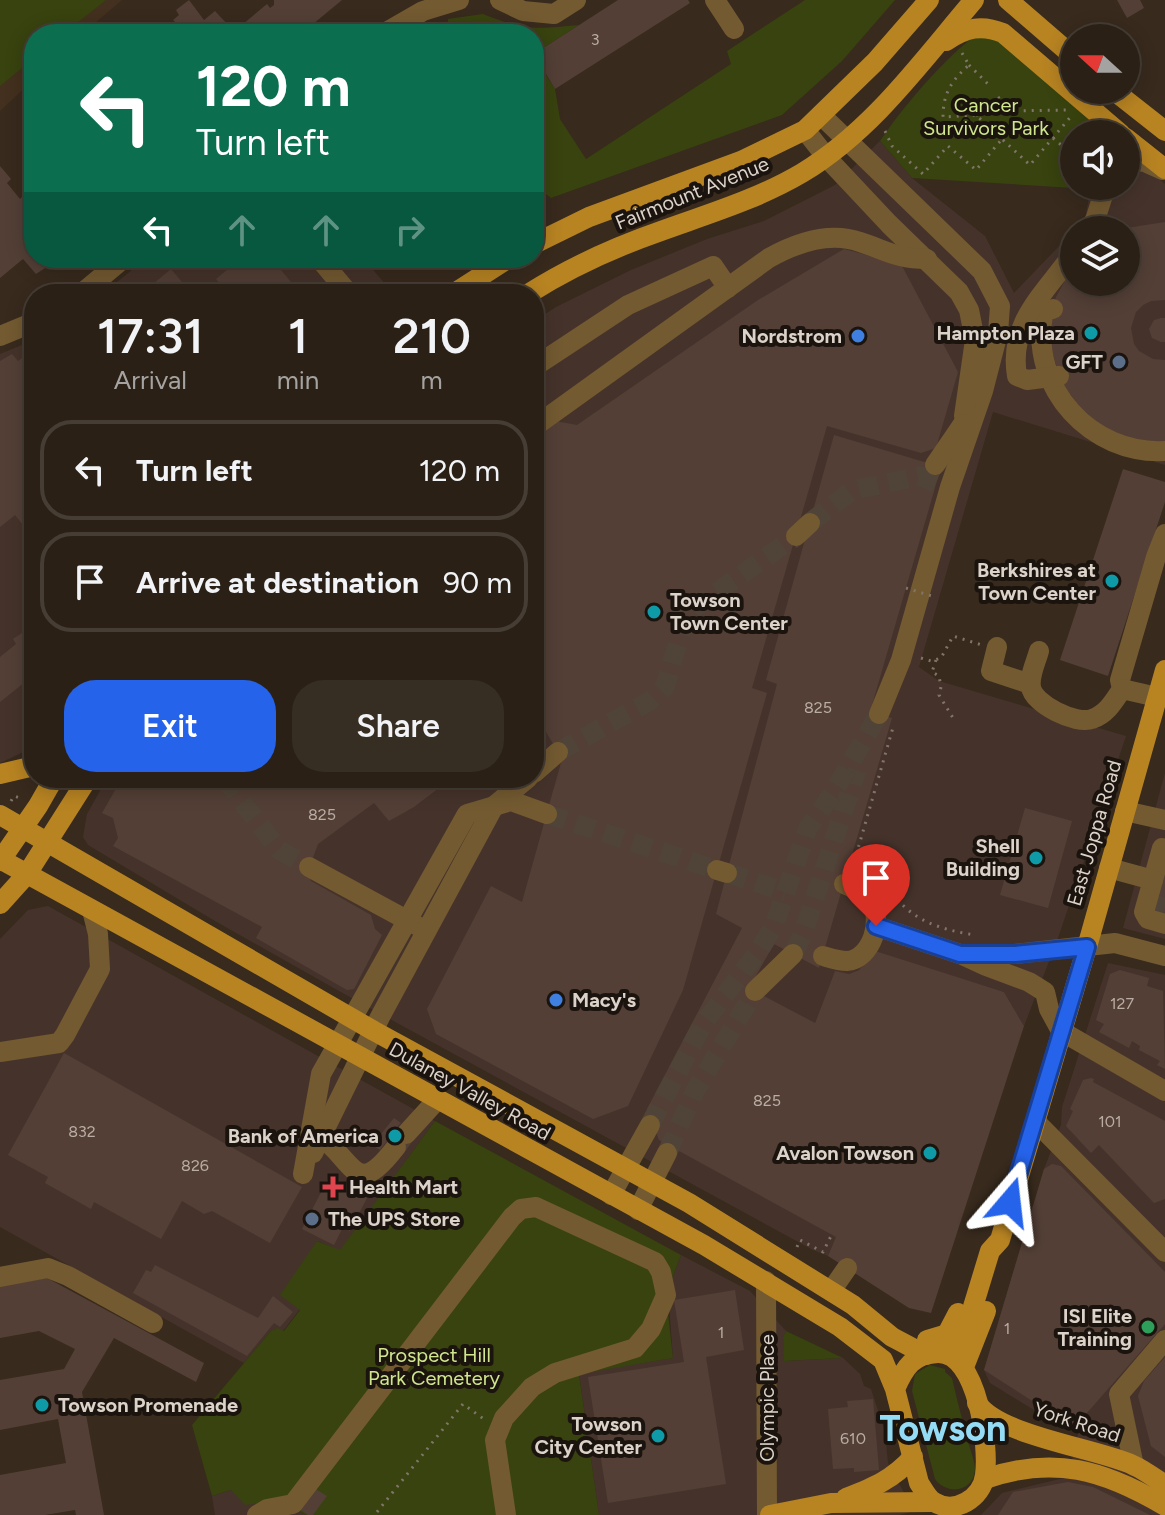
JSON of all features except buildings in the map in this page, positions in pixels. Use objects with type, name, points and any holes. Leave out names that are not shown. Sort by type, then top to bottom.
[{"type":"main road","name":"Fairmount Avenue","points":[[544,239],[589,217],[741,161],[805,130],[875,62],[929,0]]},
{"type":"main road","name":"Fairmount Avenue","points":[[544,285],[581,264],[621,247],[773,188],[827,158],[885,103],[974,0]]},
{"type":"main road","points":[[1008,0],[1060,45]]},
{"type":"main road","points":[[1029,0],[1056,41]]},
{"type":"main road","name":"Fairmount Avenue","points":[[929,52],[968,29],[990,27],[1003,33],[1101,120]]},
{"type":"main road","points":[[1131,104],[1165,131]]},
{"type":"main road","points":[[1140,149],[1165,170]]},
{"type":"main road","points":[[469,284],[493,268]]},
{"type":"main road","name":"East Joppa Road","points":[[941,1354],[969,1320],[990,1251],[1000,1240],[1165,670]]},
{"type":"main road","points":[[0,774],[24,768]]},
{"type":"main road","points":[[0,860],[48,788]]},
{"type":"main road","points":[[0,904],[27,874],[82,788]]},
{"type":"main road","name":"Dulaney Valley Road","points":[[6,808],[22,829],[374,1031],[652,1182],[853,1305],[892,1337],[941,1354]]},
{"type":"main road","name":"Dulaney Valley Road","points":[[0,860],[766,1281],[879,1354],[895,1389],[919,1483],[938,1507]]},
{"type":"main road","name":"East Joppa Road","points":[[941,1354],[984,1316],[1003,1254],[1000,1240]]},
{"type":"main road","points":[[831,1503],[970,1507],[985,1479],[985,1440],[977,1403],[941,1354],[911,1360],[895,1389]]},
{"type":"main road","name":"York Road","points":[[977,1403],[983,1412],[1018,1428],[1134,1466],[1165,1485]]},
{"type":"main road","points":[[768,1515],[831,1503],[885,1482],[913,1457]]},
{"type":"main road","points":[[985,1479],[1029,1467],[1088,1470],[1165,1506]]},
{"type":"street","points":[[500,0],[523,11],[554,14],[576,0]]},
{"type":"street","points":[[715,0],[734,29]]},
{"type":"street","points":[[400,24],[423,11],[449,3]]},
{"type":"street","points":[[822,116],[982,271],[1000,306],[998,333],[983,391],[940,478]]},
{"type":"street","points":[[805,130],[889,224],[959,292],[969,310],[975,340],[963,424],[940,478],[901,660],[879,714]]},
{"type":"street","points":[[1140,161],[1165,170]]},
{"type":"street","points":[[857,240],[904,216],[925,217]]},
{"type":"street","points":[[544,420],[769,258],[797,244],[825,239],[857,240],[904,259],[927,259]]},
{"type":"street","points":[[544,360],[628,305],[713,266],[728,288]]},
{"type":"street","points":[[93,284],[112,268]]},
{"type":"street","points":[[327,268],[341,284]]},
{"type":"street","points":[[1059,376],[1027,380],[1017,376],[1015,361],[1016,346],[1029,308],[1060,269]]},
{"type":"street","points":[[1053,309],[1043,315],[1042,356],[1060,400],[1099,436],[1147,452],[1165,451]]},
{"type":"street","points":[[0,336],[24,326]]},
{"type":"street","points":[[1038,655],[1030,684],[1039,701],[1068,717],[1089,721],[1110,707],[1122,689],[1120,680],[1165,534]]},
{"type":"street","points":[[997,647],[991,671],[1030,684]]},
{"type":"street","points":[[1122,689],[1157,697]]},
{"type":"street","points":[[544,764],[558,752]]},
{"type":"street","points":[[516,788],[494,806],[374,1031],[303,1174],[321,1074],[467,814],[494,806],[511,801],[547,814]]},
{"type":"street","points":[[1125,811],[1165,820]]},
{"type":"street","points":[[309,867],[426,931]]},
{"type":"street","points":[[1109,868],[1156,879],[1144,912],[1148,919],[1165,924]]},
{"type":"street","points":[[823,956],[850,961],[861,955],[873,937],[876,914],[872,903],[857,889],[849,875]]},
{"type":"street","points":[[0,1052],[59,1043],[100,969],[98,934],[92,910]]},
{"type":"street","points":[[876,926],[960,954],[1029,982],[1045,992],[1049,1009],[1061,1031],[1165,1091]]},
{"type":"street","points":[[960,954],[1015,954],[1115,943],[1165,955]]},
{"type":"street","points":[[755,991],[793,954]]},
{"type":"street","points":[[321,1137],[339,1150],[343,1163],[359,1173],[369,1173],[381,1166],[437,1100]]},
{"type":"street","points":[[1035,1121],[1165,1252]]},
{"type":"street","points":[[611,1195],[650,1125]]},
{"type":"street","points":[[638,1210],[667,1153]]},
{"type":"street","points":[[257,1515],[267,1509],[293,1504],[512,1217],[521,1209],[536,1207],[655,1262],[666,1295],[651,1329],[635,1348],[555,1373],[532,1387],[514,1405],[498,1429],[495,1440],[506,1515]]},
{"type":"street","points":[[0,1277],[48,1268],[153,1323]]},
{"type":"street","points":[[831,1291],[847,1268]]},
{"type":"street","name":"Olympic Place","points":[[766,1281],[768,1515]]},
{"type":"street","points":[[1134,1466],[1119,1394],[1165,1340]]},
{"type":"path","points":[[960,50],[969,65],[989,85]]},
{"type":"path","points":[[969,65],[953,79],[946,91],[943,117],[1063,110]]},
{"type":"path","points":[[998,97],[1013,111]]},
{"type":"path","points":[[976,115],[1030,165],[1074,113]]},
{"type":"path","points":[[885,131],[892,146],[923,174],[948,146],[976,170],[1002,139]]},
{"type":"path","points":[[1052,138],[1060,145]]},
{"type":"path","points":[[906,588],[935,597]]},
{"type":"path","points":[[917,658],[941,658],[953,636],[963,639]]},
{"type":"path","points":[[936,660],[932,672],[939,676],[939,695],[953,718]]},
{"type":"path","points":[[6,808],[14,796],[27,800]]},
{"type":"path","points":[[849,875],[881,883],[909,911],[951,930],[987,937]]},
{"type":"path","points":[[797,1247],[800,1240],[823,1252],[832,1234]]},
{"type":"path","points":[[377,1512],[463,1404],[498,1429]]},
{"type":"shaded area","points":[[0,0],[122,0],[94,24],[24,24],[24,88],[0,111]]},
{"type":"shaded area","name":"Towson Town Center","points":[[880,141],[912,178],[985,236],[1014,293],[1060,245],[1060,296],[1140,296],[1140,216],[1086,216],[1088,200],[1140,200],[1140,162],[1165,184],[1165,465],[993,412],[919,667],[939,681],[1126,736],[1058,938],[1024,1026],[1004,992],[948,975],[868,962],[849,974],[835,972],[815,1023],[852,1202],[828,1256],[355,1000],[88,845],[83,837],[87,814],[101,788],[544,788],[544,315],[631,270],[707,239],[764,221],[835,185]]},
{"type":"shaded area","points":[[134,268],[372,268],[385,284],[114,284]]},
{"type":"shaded area","points":[[24,344],[24,752],[0,763],[0,354]]},
{"type":"shaded area","points":[[1165,773],[1165,939],[1123,928]]},
{"type":"shaded area","points":[[48,906],[435,1121],[340,1251],[318,1241],[300,1309],[283,1331],[270,1332],[244,1363],[0,1227],[0,939],[28,910]]},
{"type":"shaded area","points":[[1108,963],[1165,975],[1165,1515],[981,1515],[1002,1493],[1068,1477],[1079,1430],[1057,1424],[990,1383],[984,1370]]},
{"type":"shaded area","points":[[681,1255],[750,1291],[786,1331],[783,1337],[785,1361],[843,1358],[860,1374],[864,1386],[871,1389],[885,1432],[888,1463],[914,1511],[899,1515],[599,1515],[579,1373],[673,1358],[668,1290]]},
{"type":"shaded area","points":[[231,1490],[278,1501],[306,1515],[215,1515],[212,1496]]},
{"type":"green space","points":[[0,0],[106,0],[76,24],[24,24],[24,66],[0,86]]},
{"type":"green space","points":[[805,0],[895,0],[842,61],[782,115],[551,198],[544,193],[544,72],[555,89],[560,119],[586,159],[731,64],[727,51]]},
{"type":"green space","points":[[483,14],[515,24],[448,24],[448,19]]},
{"type":"green space","points":[[579,25],[544,48],[544,27]]},
{"type":"green space","name":"Cancer Survivors Park","points":[[978,33],[993,36],[1060,94],[1060,104],[1072,104],[1091,120],[1060,120],[1060,187],[912,178],[880,141],[925,83]]},
{"type":"green space","name":"Prospect Hill Park Cemetery","points":[[435,1121],[681,1255],[666,1295],[673,1358],[579,1374],[599,1515],[306,1515],[278,1501],[245,1505],[231,1490],[212,1496],[192,1425],[270,1332],[277,1328],[284,1331],[300,1310],[280,1295],[317,1241],[340,1250]]},
{"type":"green space","points":[[786,1331],[843,1358],[784,1361],[783,1337]]},
{"type":"green space","points":[[930,1365],[945,1369],[952,1378],[974,1460],[975,1469],[970,1483],[959,1489],[946,1488],[935,1479],[912,1391],[915,1374]]},
{"type":"tunnel","points":[[810,523],[851,491],[920,476],[936,483]]},
{"type":"tunnel","points":[[558,752],[650,701],[665,687],[686,614],[796,536]]},
{"type":"tunnel","points":[[650,1125],[703,1024],[774,926],[808,828],[833,793],[879,714]]},
{"type":"tunnel","points":[[793,954],[803,934],[857,770]]},
{"type":"tunnel","points":[[232,788],[279,850],[309,867]]},
{"type":"tunnel","points":[[547,814],[717,870]]},
{"type":"tunnel","points":[[727,873],[786,892]]},
{"type":"tunnel","points":[[1154,905],[1165,908]]},
{"type":"tunnel","points":[[667,1153],[695,1091],[755,991]]},
{"type":"place","name":"Hampton Plaza","points":[[1091,333]]},
{"type":"place","name":"Nordstrom","points":[[858,336]]},
{"type":"place","name":"GFT","points":[[1119,362]]},
{"type":"place","name":"Berkshires at Town Center","points":[[1112,581]]},
{"type":"place","name":"Towson Town Center","points":[[654,612]]},
{"type":"place","name":"Shell Building","points":[[1036,858]]},
{"type":"place","name":"Macy's","points":[[556,1000]]},
{"type":"place","name":"Bank of America","points":[[395,1136]]},
{"type":"place","name":"Avalon Towson","points":[[930,1153]]},
{"type":"place","name":"Health Mart","points":[[333,1187]]},
{"type":"place","name":"The UPS Store","points":[[312,1219]]},
{"type":"place","name":"ISI Elite Training","points":[[1148,1327]]},
{"type":"place","name":"Towson Promenade","points":[[42,1405]]},
{"type":"place","name":"Towson City Center","points":[[658,1436]]},
{"type":"district","name":"Towson","points":[[943,1428]]},
{"type":"route","points":[[876,926],[960,954],[1015,954],[1087,947],[1010,1202]]}]
